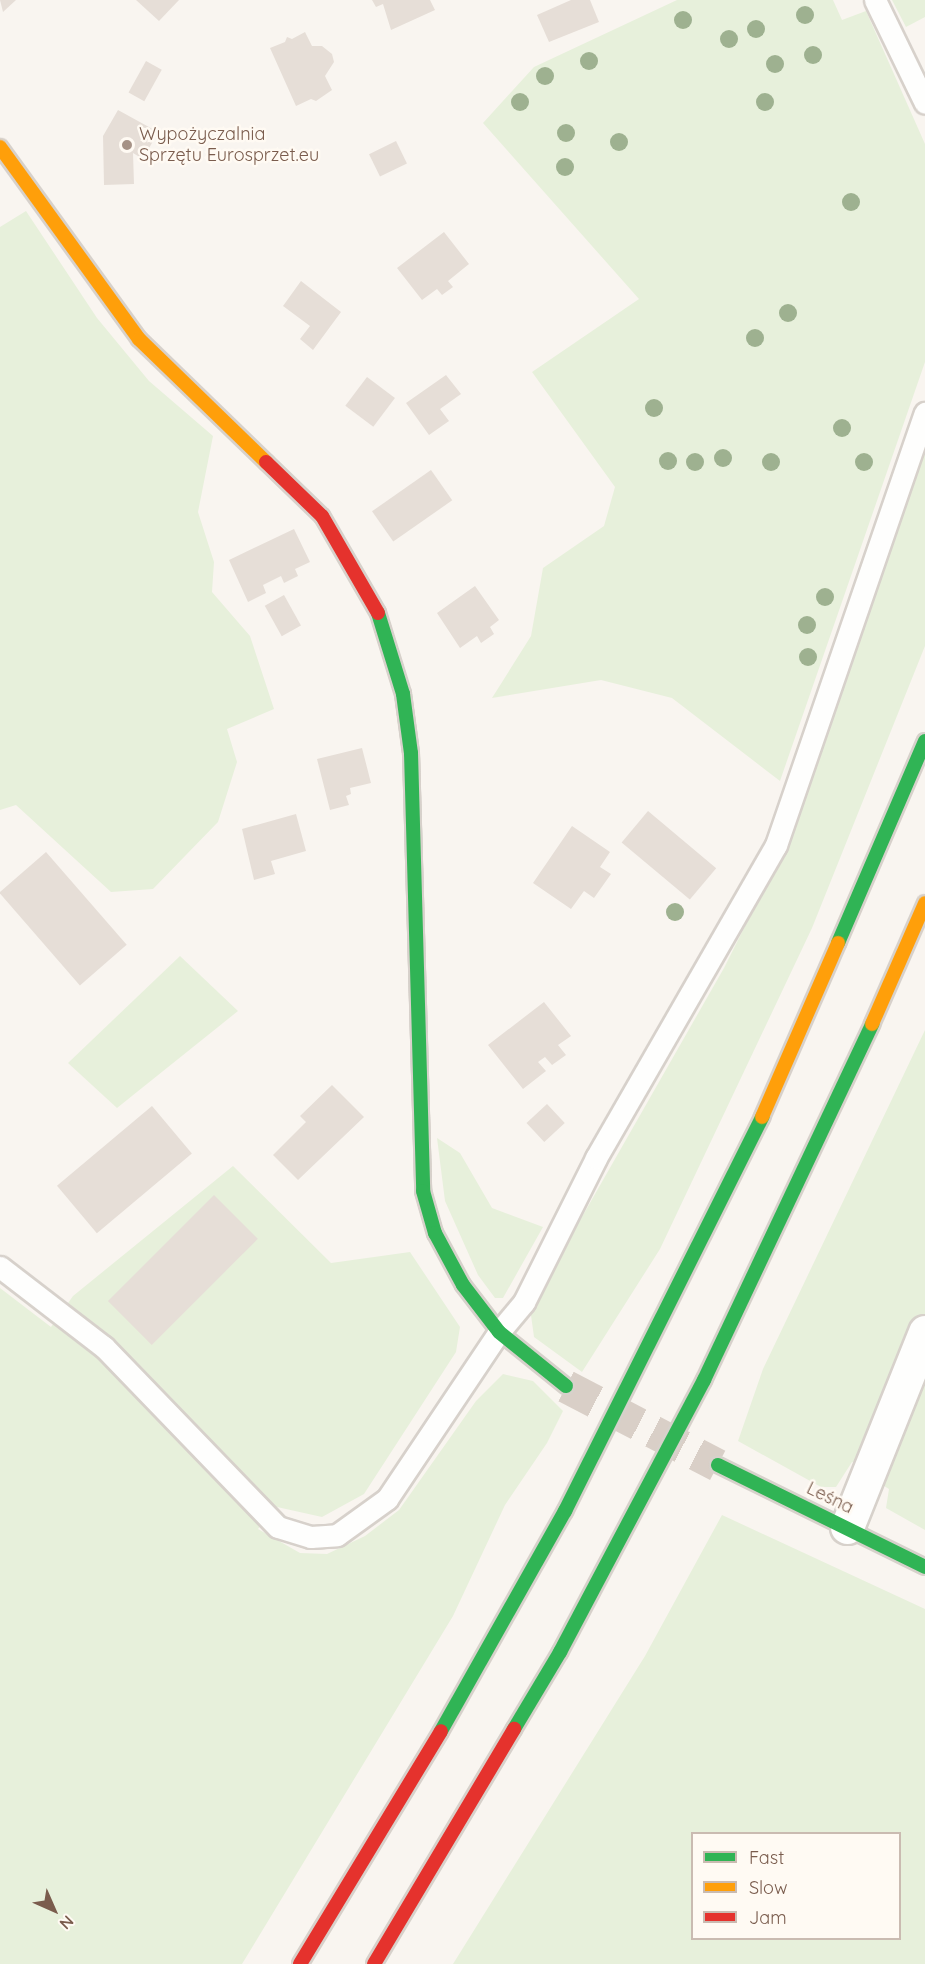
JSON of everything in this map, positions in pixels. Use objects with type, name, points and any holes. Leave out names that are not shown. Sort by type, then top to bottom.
[{"type":"main road","points":[[0,147],[139,339],[322,516],[352,560],[376,609],[403,694],[411,753],[420,1166],[423,1191],[435,1233],[450,1265],[499,1332],[566,1386]]},
{"type":"main road","points":[[300,1964],[414,1778],[587,1469],[773,1095],[925,741]]},
{"type":"main road","points":[[374,1964],[560,1652],[699,1390],[829,1122],[925,903]]},
{"type":"main road","name":"Leśna","points":[[718,1465],[925,1567]]},
{"type":"street","points":[[847,1527],[925,1332]]},
{"type":"lane","points":[[875,0],[925,103]]},
{"type":"lane","points":[[0,1267],[104,1347],[278,1527],[311,1537],[337,1535],[387,1499],[499,1332],[524,1302],[596,1158],[776,845],[925,413]]},
{"type":"green space","points":[[677,0],[833,0],[842,20],[866,11],[925,144],[925,362],[780,781],[672,698],[601,680],[492,698],[531,636],[543,568],[604,526],[615,487],[532,372],[639,299],[483,123],[534,67]]},
{"type":"green space","points":[[892,0],[925,0],[925,17],[906,27]]},
{"type":"green space","points":[[26,211],[97,318],[149,381],[213,436],[198,512],[214,562],[212,592],[250,636],[274,709],[227,729],[237,762],[218,822],[153,889],[111,892],[16,805],[0,810],[0,227]]},
{"type":"green space","points":[[925,443],[925,646],[812,928],[660,1249],[582,1372],[534,1337],[530,1308],[724,968],[794,828]]},
{"type":"green space","points":[[180,956],[238,1011],[117,1108],[68,1063]]},
{"type":"green space","points":[[925,1030],[925,1314],[859,1465],[852,1462],[836,1487],[821,1487],[738,1441],[763,1369]]},
{"type":"green space","points":[[437,1138],[460,1153],[492,1208],[543,1227],[503,1298],[495,1298],[478,1275],[445,1201]]},
{"type":"green space","points":[[233,1166],[331,1263],[410,1252],[460,1327],[456,1352],[364,1494],[322,1517],[277,1507],[258,1529],[300,1553],[327,1554],[365,1536],[399,1510],[476,1401],[503,1374],[533,1381],[563,1411],[547,1443],[505,1505],[453,1616],[242,1964],[0,1964],[0,1288],[51,1327],[73,1296]]},
{"type":"green space","points":[[925,1368],[925,1530],[886,1508],[889,1489],[881,1484]]},
{"type":"green space","points":[[722,1515],[925,1609],[925,1964],[453,1964],[645,1656]]},
{"type":"building","points":[[0,0],[16,0],[3,12]]},
{"type":"building","points":[[136,0],[179,0],[159,21]]},
{"type":"building","points":[[372,0],[430,0],[435,10],[391,30],[383,4],[376,7]]},
{"type":"building","points":[[571,0],[590,0],[599,22],[549,42],[537,15]]},
{"type":"building","points":[[305,32],[312,46],[322,46],[332,54],[334,62],[325,76],[332,90],[316,101],[311,99],[296,106],[270,48],[285,42],[287,37],[292,39]]},
{"type":"building","points":[[146,61],[162,70],[144,101],[129,92]]},
{"type":"building","name":"Wypożyczalnia Sprzętu Eurosprzet.eu","points":[[118,110],[158,132],[143,159],[133,153],[134,184],[104,185],[103,136]]},
{"type":"building","points":[[396,141],[407,163],[380,177],[369,154]]},
{"type":"building","points":[[444,232],[469,264],[448,281],[453,287],[442,295],[437,289],[422,300],[397,268]]},
{"type":"building","points":[[301,281],[341,312],[313,350],[300,339],[310,326],[283,306]]},
{"type":"building","points":[[446,375],[461,394],[440,409],[449,421],[429,435],[406,403]]},
{"type":"building","points":[[367,377],[395,398],[373,427],[345,406]]},
{"type":"building","points":[[431,470],[452,500],[393,542],[372,511]]},
{"type":"building","points":[[294,529],[310,562],[295,569],[298,576],[284,583],[281,576],[263,585],[266,593],[248,602],[229,560]]},
{"type":"building","points":[[475,586],[499,620],[490,627],[494,634],[481,643],[477,636],[460,648],[437,613]]},
{"type":"building","points":[[284,595],[301,626],[282,636],[265,606]]},
{"type":"building","points":[[362,748],[371,783],[350,788],[351,794],[346,796],[349,805],[330,810],[317,759]]},
{"type":"building","points":[[648,811],[716,868],[690,900],[622,842]]},
{"type":"building","points":[[296,814],[306,851],[271,861],[275,874],[254,880],[242,829]]},
{"type":"building","points":[[572,826],[610,852],[600,867],[611,874],[594,898],[584,891],[571,909],[533,883]]},
{"type":"building","points":[[46,852],[127,945],[80,986],[0,894]]},
{"type":"building","points":[[544,1002],[571,1036],[558,1045],[566,1055],[552,1065],[545,1057],[538,1062],[546,1071],[523,1089],[488,1045]]},
{"type":"building","points":[[332,1085],[364,1117],[298,1180],[273,1155],[306,1122],[300,1116]]},
{"type":"building","points":[[547,1104],[565,1123],[544,1142],[527,1123]]},
{"type":"building","points":[[152,1106],[192,1153],[97,1233],[57,1186]]},
{"type":"building","points":[[214,1195],[258,1239],[152,1345],[108,1301]]},
{"type":"tunnel","points":[[566,1386],[718,1465]]},
{"type":"traffic: fast","points":[[378,613],[403,694],[411,753],[423,1191],[435,1233],[463,1285],[499,1332],[566,1386]]},
{"type":"traffic: fast","points":[[838,943],[925,741]]},
{"type":"traffic: fast","points":[[514,1729],[560,1652],[704,1380],[872,1024]]},
{"type":"traffic: fast","points":[[441,1731],[565,1511],[762,1117]]},
{"type":"traffic: fast","points":[[718,1465],[925,1567]]},
{"type":"traffic: slow","points":[[0,147],[139,339],[266,462]]},
{"type":"traffic: slow","points":[[872,1024],[925,903]]},
{"type":"traffic: slow","points":[[762,1117],[838,943]]},
{"type":"traffic: jam","points":[[266,462],[322,516],[378,613]]},
{"type":"traffic: jam","points":[[374,1964],[514,1729]]},
{"type":"traffic: jam","points":[[300,1964],[441,1731]]},
{"type":"place","name":"Wypożyczalnia Sprzętu Eurosprzet.eu","points":[[127,145]]}]
